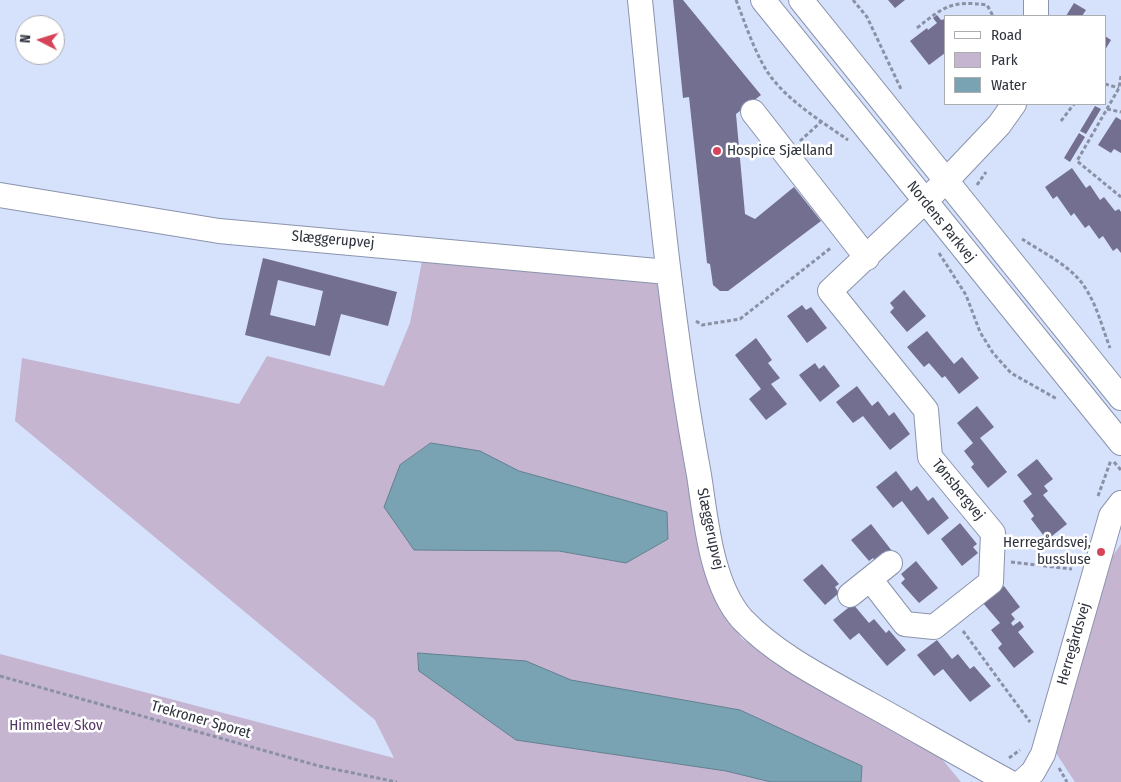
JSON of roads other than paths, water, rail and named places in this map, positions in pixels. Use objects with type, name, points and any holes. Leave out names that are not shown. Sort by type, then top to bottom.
[{"type":"street","name":"Slæggerupvej","points":[[640,0],[668,272],[693,444],[713,556],[723,586],[741,617],[769,644],[1009,782]]},
{"type":"street","name":"Nordens Parkvej","points":[[763,0],[1121,443]]},
{"type":"street","name":"Nordens Parkvej","points":[[801,0],[1121,398]]},
{"type":"street","points":[[1036,0],[1036,15]]},
{"type":"street","name":"Tønsbergvej","points":[[870,579],[905,624],[934,627],[991,582],[994,559],[993,533],[930,457],[926,410],[830,292],[868,258],[946,181],[999,125],[1013,105]]},
{"type":"street","points":[[753,112],[868,258]]},
{"type":"street","name":"Slæggerupvej","points":[[0,195],[219,231],[668,272]]},
{"type":"street","name":"Herregårdsvej","points":[[1022,782],[1032,772],[1043,754],[1111,516],[1121,503]]},
{"type":"street","points":[[850,595],[890,563]]},
{"type":"water","points":[[431,443],[480,451],[519,471],[667,512],[668,539],[626,563],[559,551],[414,550],[384,507],[400,465]]},
{"type":"water","points":[[418,653],[526,661],[571,680],[740,710],[862,766],[861,782],[771,782],[726,771],[516,740],[419,671]]},
{"type":"place","name":"Hospice Sjælland","points":[[717,151]]},
{"type":"place","name":"Herregårdsvej, bussluse","points":[[1101,552]]},
{"type":"park label","name":"Himmelev Skov","points":[[56,726]]}]
